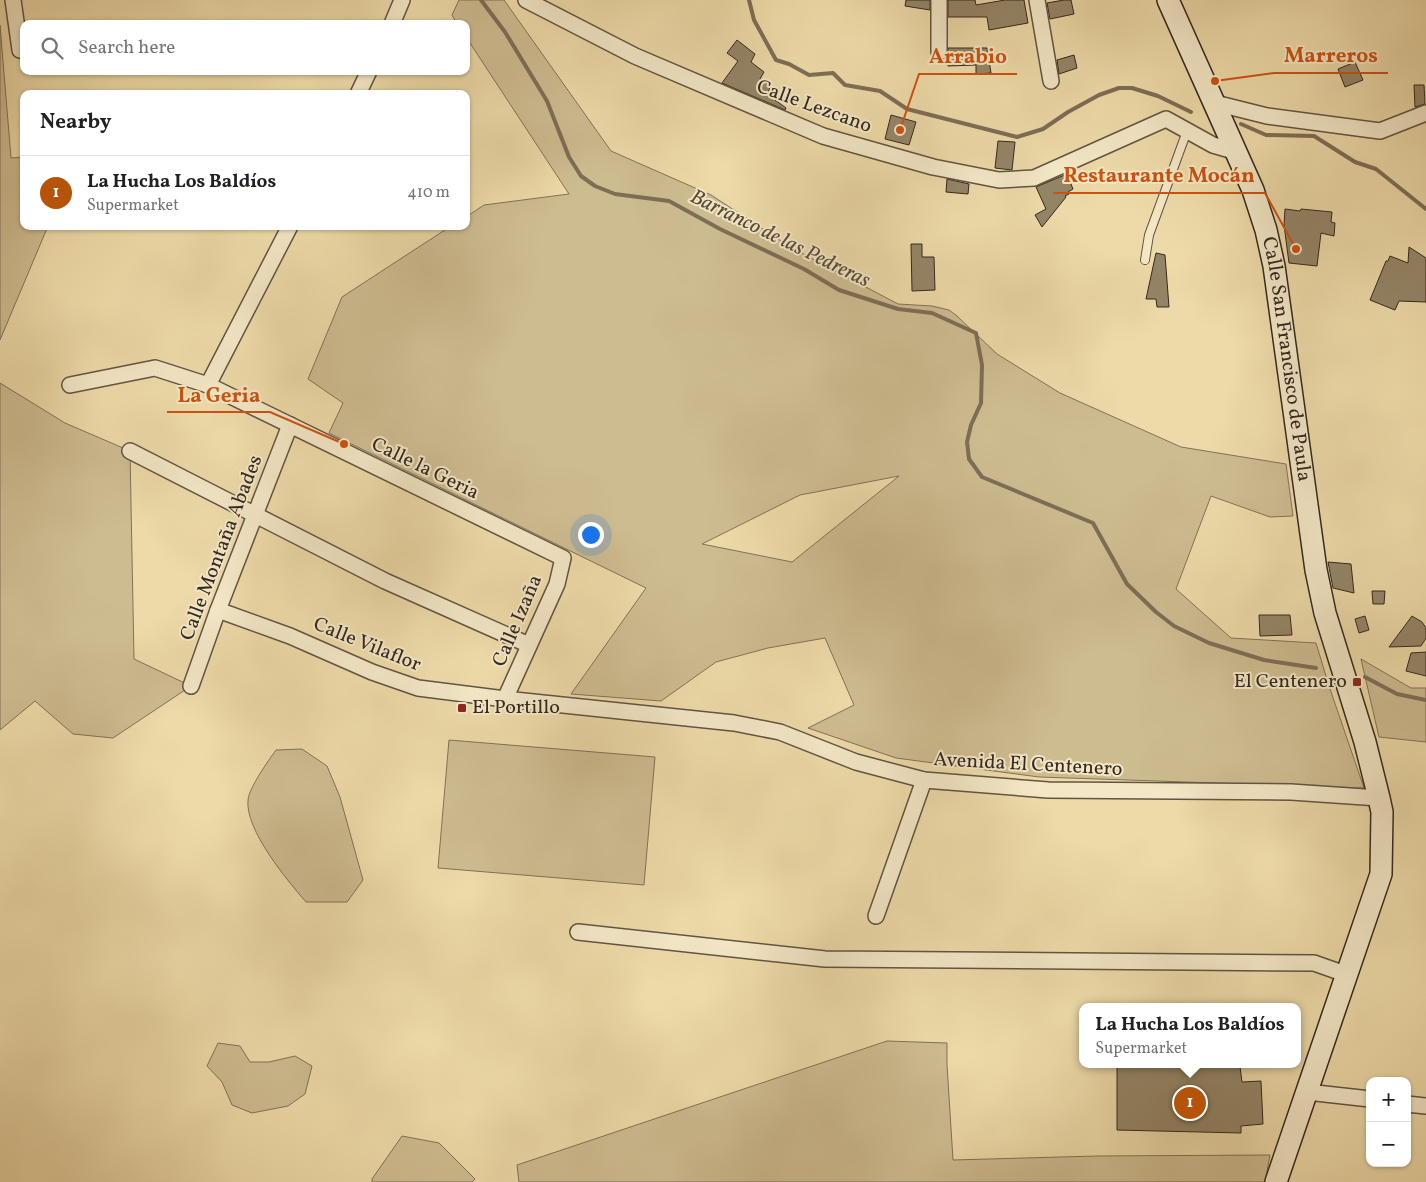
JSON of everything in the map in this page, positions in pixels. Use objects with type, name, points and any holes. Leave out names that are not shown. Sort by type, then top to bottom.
[{"type":"main road","name":"Calle San Francisco de Paula","points":[[1168,0],[1237,152],[1253,190],[1266,230],[1274,266],[1316,570],[1325,613],[1380,798],[1382,812],[1381,874],[1276,1182]]},
{"type":"street","points":[[13,0],[20,50]]},
{"type":"street","points":[[394,20],[402,0]]},
{"type":"street","name":"Calle Lezcano","points":[[526,0],[635,56],[823,136],[932,167],[998,180],[1034,178],[1166,119],[1213,145],[1237,152]]},
{"type":"street","points":[[939,0],[939,52]]},
{"type":"street","points":[[1037,0],[1051,81]]},
{"type":"street","points":[[360,90],[367,75]]},
{"type":"street","points":[[1215,102],[1267,116],[1380,131],[1426,113]]},
{"type":"street","points":[[208,385],[288,230]]},
{"type":"street","name":"Calle la Geria","points":[[70,385],[155,368],[208,385],[563,558]]},
{"type":"street","name":"Calle Montaña Abades","points":[[191,686],[218,610],[290,426]]},
{"type":"street","points":[[130,451],[385,581],[530,644]]},
{"type":"street","name":"Calle Izaña","points":[[505,700],[557,584],[563,558]]},
{"type":"street","name":"Calle Vilaflor","points":[[218,610],[290,636],[372,672],[418,688],[505,700]]},
{"type":"street","name":"Avenida El Centenero","points":[[505,700],[734,723],[780,732],[856,762],[924,780],[1048,790],[1291,792],[1380,798]]},
{"type":"street","points":[[876,916],[924,780]]},
{"type":"street","points":[[578,932],[825,959],[1314,963],[1348,974]]},
{"type":"street","points":[[1308,1092],[1366,1099]]},
{"type":"street","points":[[1411,1104],[1426,1106]]},
{"type":"lane","points":[[1145,260],[1154,218],[1187,131]]},
{"type":"shaded area","points":[[459,0],[504,0],[611,151],[711,195],[792,248],[898,304],[932,306],[949,310],[997,354],[1060,393],[1181,447],[1286,464],[1293,516],[1270,517],[1211,496],[1176,589],[1231,638],[1316,643],[1364,788],[1039,777],[896,758],[808,728],[854,705],[825,638],[768,648],[716,662],[661,701],[571,694],[646,588],[329,433],[343,403],[308,379],[342,297],[445,230],[470,230],[470,214],[484,205],[569,194],[470,43],[470,20],[455,20],[452,15]],"holes":[[[899,476],[792,562],[702,544],[800,495]]]},
{"type":"shaded area","points":[[0,25],[11,158],[20,157],[20,230],[46,230],[0,340]]},
{"type":"shaded area","points":[[0,383],[65,423],[130,451],[134,659],[191,686],[113,738],[73,734],[35,701],[0,730]]},
{"type":"shaded area","points":[[1361,659],[1411,688],[1426,688],[1426,742],[1379,737]]},
{"type":"shaded area","points":[[449,740],[655,757],[644,885],[438,868]]},
{"type":"shaded area","points":[[302,749],[327,766],[340,797],[363,880],[347,902],[306,902],[269,854],[253,826],[248,800],[259,775],[276,750]]},
{"type":"shaded area","points":[[887,1041],[947,1043],[953,1160],[1096,1156],[1270,1155],[1265,1182],[519,1182],[517,1165]]},
{"type":"shaded area","points":[[218,1043],[240,1046],[250,1062],[269,1062],[295,1056],[312,1066],[305,1094],[288,1106],[252,1113],[232,1105],[222,1082],[207,1066]]},
{"type":"shaded area","points":[[402,1136],[439,1143],[475,1179],[472,1182],[372,1182],[372,1179]]},
{"type":"building","points":[[906,0],[930,0],[930,10],[905,6]]},
{"type":"building","points":[[948,0],[975,0],[976,5],[1005,0],[1024,0],[1028,23],[989,30],[987,17],[948,17]]},
{"type":"building","points":[[1071,0],[1074,14],[1050,19],[1047,3]]},
{"type":"building","points":[[737,40],[755,54],[751,62],[764,72],[760,79],[771,86],[767,94],[786,108],[785,110],[722,83],[738,61],[727,53]]},
{"type":"building","points":[[948,48],[987,48],[991,73],[976,74],[976,65],[948,66]]},
{"type":"building","points":[[1074,55],[1077,68],[1059,74],[1057,60]]},
{"type":"building","points":[[1355,62],[1363,80],[1345,87],[1338,69]]},
{"type":"building","points":[[1414,85],[1424,85],[1425,104],[1415,107]]},
{"type":"building","points":[[891,115],[916,122],[909,145],[885,139]]},
{"type":"building","points":[[998,141],[1015,142],[1012,170],[995,168]]},
{"type":"building","points":[[1067,174],[1073,189],[1068,192],[1069,194],[1065,196],[1042,227],[1035,215],[1046,209],[1036,187]]},
{"type":"building","points":[[947,179],[969,184],[968,194],[946,192]]},
{"type":"building","points":[[1285,209],[1332,212],[1331,222],[1335,223],[1334,236],[1321,233],[1317,266],[1289,263],[1284,225]]},
{"type":"building","points":[[911,244],[922,244],[922,257],[934,257],[935,290],[912,291]]},
{"type":"building","points":[[1409,247],[1426,258],[1426,302],[1399,301],[1395,310],[1370,300],[1386,261],[1388,261],[1390,256],[1408,263]]},
{"type":"building","points":[[1156,253],[1165,255],[1169,307],[1157,307],[1156,299],[1146,299]]},
{"type":"building","points":[[1328,562],[1351,564],[1354,593],[1333,588]]},
{"type":"building","points":[[1372,591],[1385,591],[1384,604],[1373,604]]},
{"type":"building","points":[[1259,615],[1290,615],[1292,635],[1260,636]]},
{"type":"building","points":[[1365,616],[1369,630],[1359,633],[1355,619]]},
{"type":"building","points":[[1412,616],[1422,622],[1426,628],[1426,638],[1421,646],[1389,647]]},
{"type":"building","points":[[1426,652],[1426,676],[1406,671],[1411,653]]},
{"type":"building","points":[[1117,1068],[1240,1068],[1242,1082],[1261,1081],[1263,1124],[1241,1126],[1241,1133],[1117,1130]]},
{"type":"waterway","name":"Barranco de las Pedreras","points":[[481,0],[505,32],[547,101],[569,157],[581,176],[595,186],[615,194],[669,201],[720,229],[804,269],[839,290],[898,309],[932,313],[976,333],[982,365],[981,403],[971,425],[967,442],[969,459],[982,477],[1093,523],[1127,584],[1156,612],[1174,626],[1209,643],[1264,660],[1316,668]]},
{"type":"waterway","points":[[749,0],[754,20],[776,60],[789,64],[809,75],[833,73],[845,85],[880,91],[907,109],[1017,137],[1043,129],[1068,112],[1099,95],[1119,88],[1132,88],[1158,96],[1191,112]]},
{"type":"waterway","points":[[1241,124],[1266,135],[1314,136],[1355,162],[1376,169],[1426,209]]},
{"type":"waterway","name":"Barranco de las Pedreras","points":[[1365,677],[1397,694],[1426,700]]},
{"type":"place","name":"Marreros","points":[[1215,81]]},
{"type":"place","name":"Arrabio","points":[[900,130]]},
{"type":"place","name":"Restaurante Mocán","points":[[1296,249]]},
{"type":"place","name":"La Geria","points":[[344,444]]},
{"type":"place","name":"El Centenero","points":[[1357,682]]},
{"type":"place","name":"El Portillo","points":[[462,708]]},
{"type":"place","name":"La Hucha Los Baldíos","points":[[1190,1103]]}]
